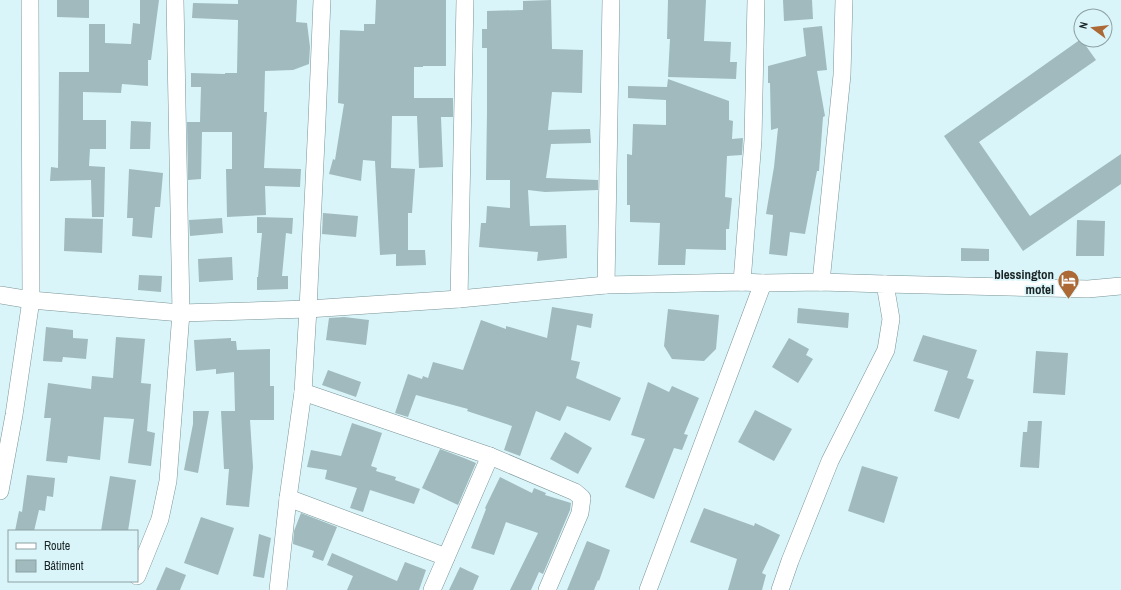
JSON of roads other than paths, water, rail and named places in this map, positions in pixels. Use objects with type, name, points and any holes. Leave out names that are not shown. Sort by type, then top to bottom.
[{"type":"street","points":[[0,491],[14,415],[31,300],[30,0]]},
{"type":"street","points":[[138,574],[160,520],[168,482],[181,313],[176,0]]},
{"type":"street","points":[[278,590],[302,392],[308,309],[322,0]]},
{"type":"street","points":[[459,299],[465,0]]},
{"type":"street","points":[[606,285],[611,0]]},
{"type":"street","points":[[742,282],[753,140],[756,0]]},
{"type":"street","points":[[821,282],[836,147],[842,75],[844,0]]},
{"type":"street","points":[[0,295],[31,300],[181,313],[308,309],[459,299],[606,285],[821,282],[1088,289],[1121,286]]},
{"type":"street","points":[[648,590],[763,283]]},
{"type":"street","points":[[780,590],[830,461],[886,350],[891,319],[885,284]]},
{"type":"street","points":[[302,392],[490,456],[575,492],[582,498],[580,513],[547,590]]},
{"type":"street","points":[[432,590],[490,456]]},
{"type":"street","points":[[288,498],[446,557]]},
{"type":"place","name":"blessington motel","points":[[1069,300]]}]
